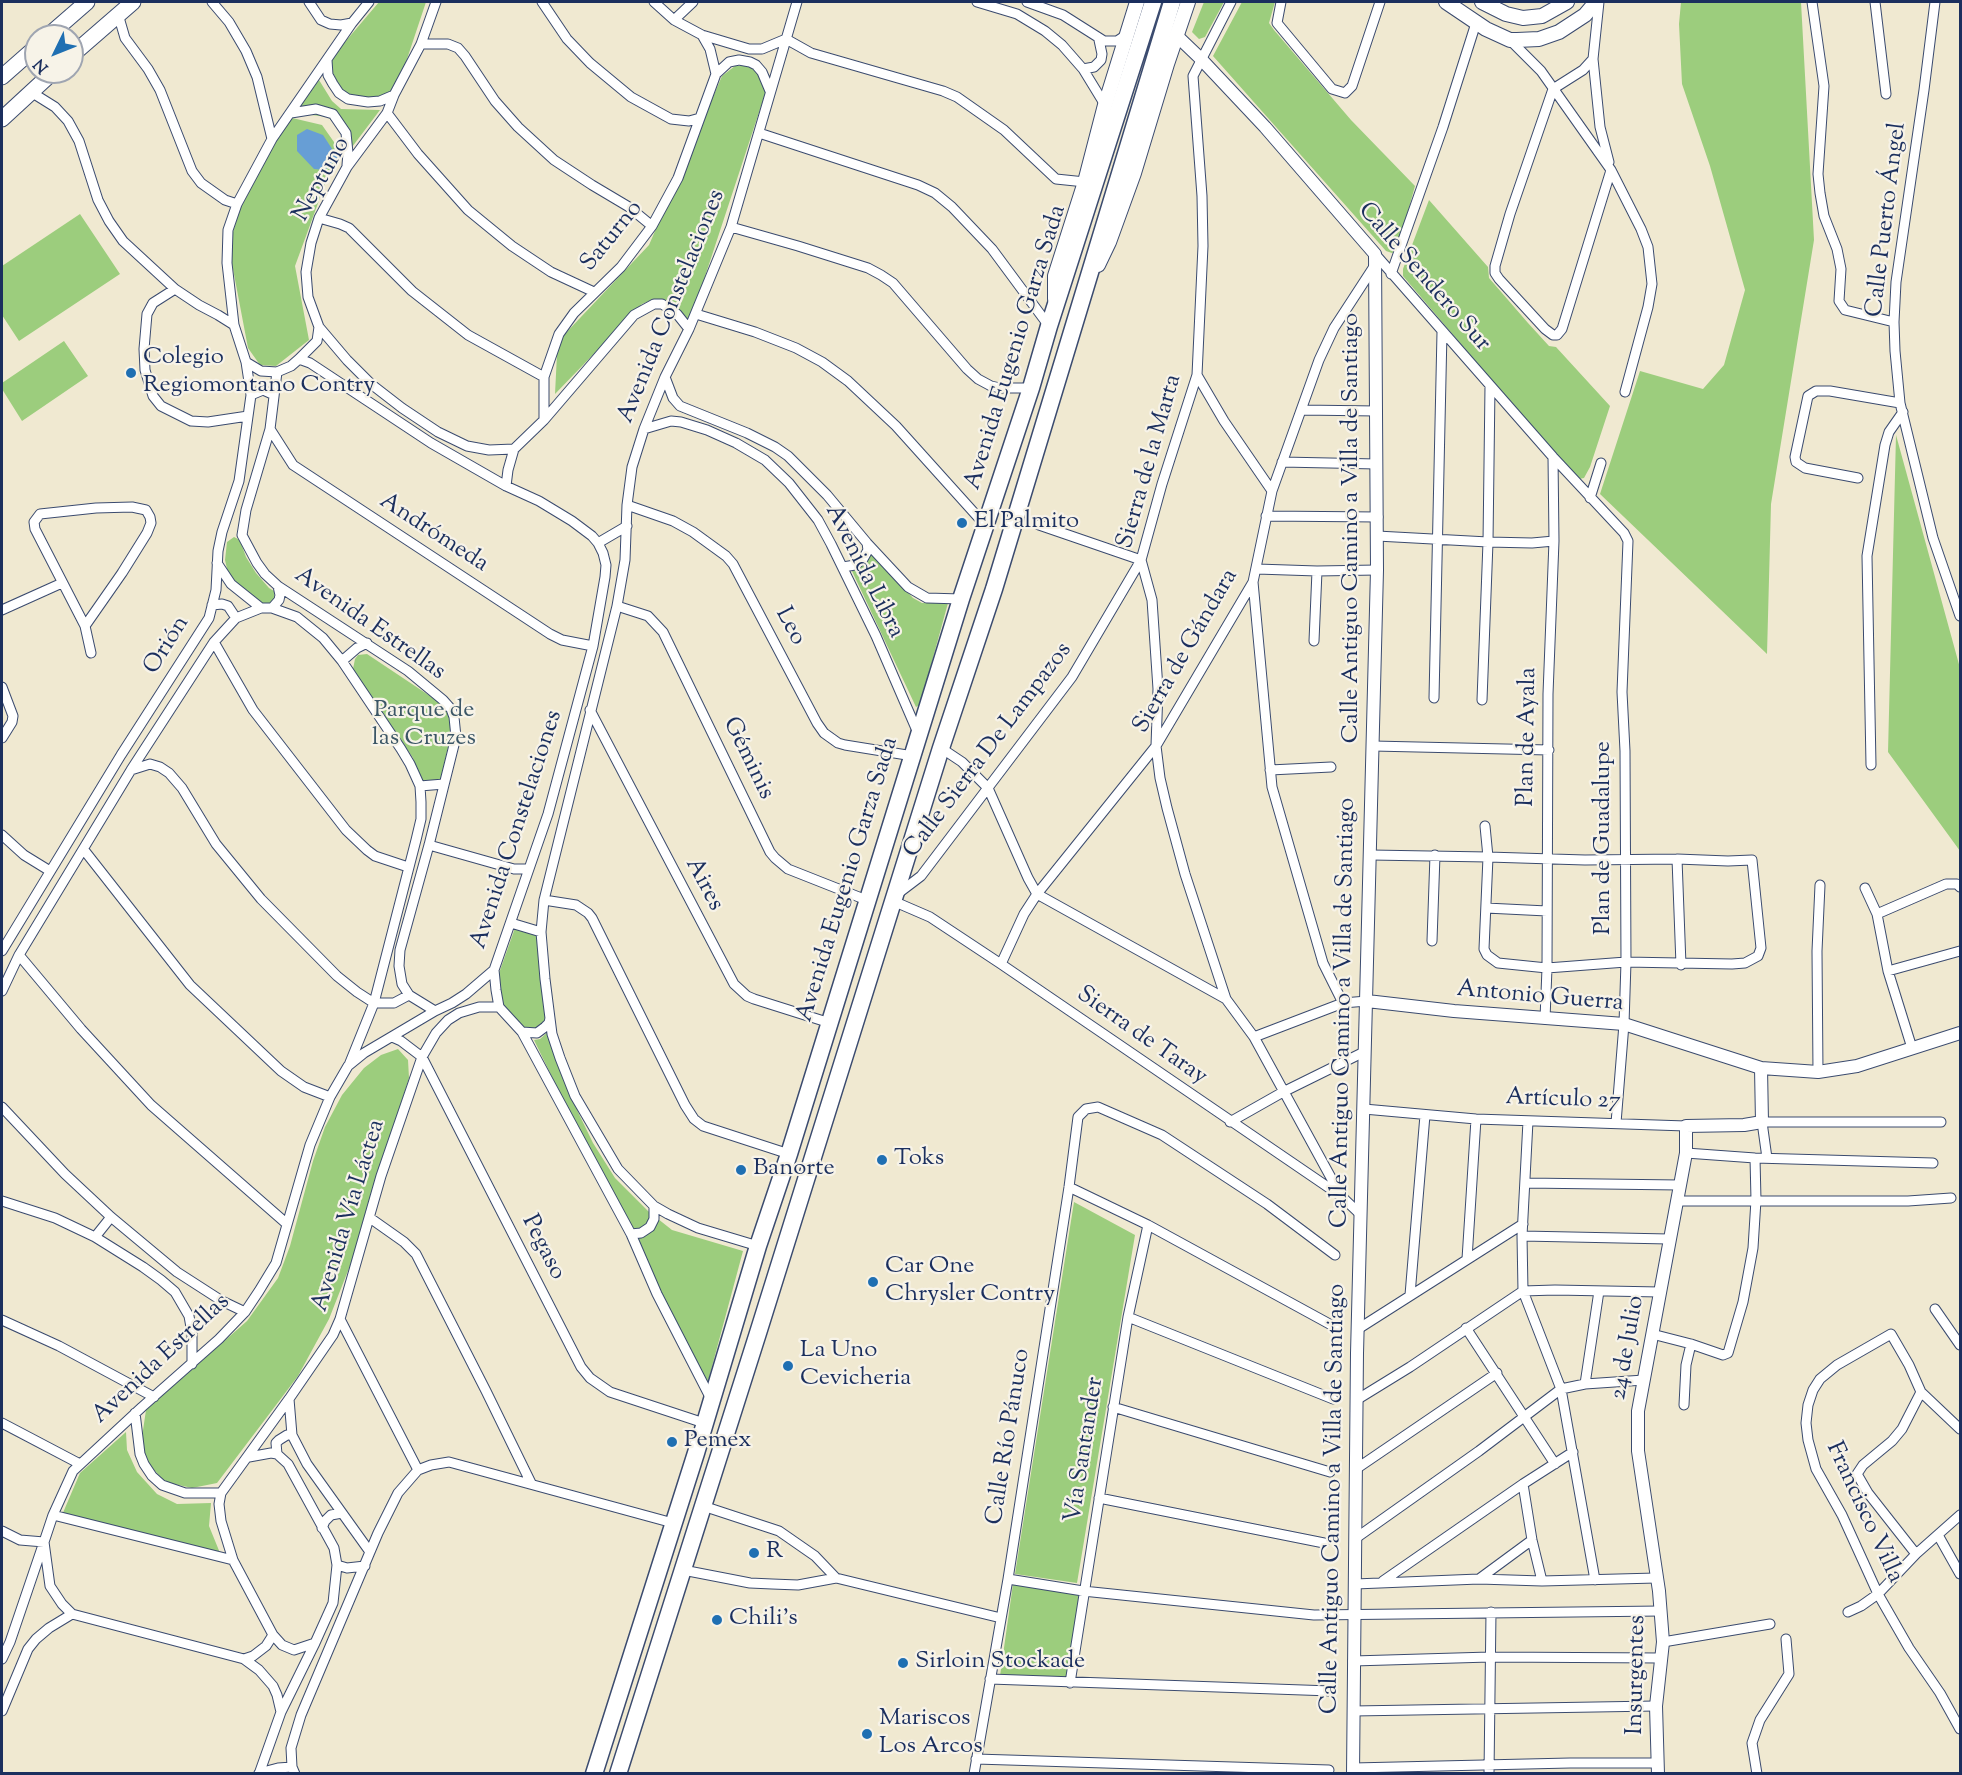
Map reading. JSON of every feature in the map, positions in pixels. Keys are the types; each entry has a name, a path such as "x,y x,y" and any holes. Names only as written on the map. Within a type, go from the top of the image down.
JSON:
{"highway":[{"name":"Avenida Eugenio Garza Sada","path":"594,1773 869,901 961,599 1031,388 1152,2"},
{"name":"Avenida Eugenio Garza Sada","path":"618,1773 941,748 994,589 1157,48 1186,2"}],"main road":[{"path":"62,24 87,2"},
{"path":"84,44 133,2"},
{"path":"1055,306 1055,276 1137,2"},
{"path":"1089,276 1103,255 1121,210 1186,2"},
{"path":"1446,2 1476,23 1510,40 1528,40 1549,36 1578,21 1598,2"},
{"path":"1482,2 1506,14 1523,18 1533,18 1551,12 1567,2"},
{"path":"1551,12 1578,21"},
{"path":"2,77 24,58"},
{"path":"2,119 40,84"}],"street":[{"path":"212,2 229,22 254,69 272,139"},
{"path":"309,2 321,20 330,24 352,23"},
{"name":"Orión","path":"2,951 209,618 216,590 216,563 222,531 239,481 251,395 246,362 234,325 227,263 228,230 237,204 272,139 369,2"},
{"name":"Neptuno","path":"319,327 308,297 306,272 311,243 319,218 347,167 387,113 421,44 436,2"},
{"path":"542,2 567,39 590,63 631,98 671,119 689,121 700,118"},
{"path":"654,2 674,20 702,35 749,49 762,49 786,39 810,53 943,91 957,97 1004,130 1056,179 1085,182"},
{"path":"674,20 693,2"},
{"name":"Avenida Constelaciones","path":"759,1246 698,1228 668,1215 654,1206 618,1169 575,1096 557,1050 550,1016 541,932 544,900 617,606 626,560 627,506 632,467 644,429 665,377 696,314 731,227 797,2"},
{"path":"977,2 1017,14 1045,31 1062,45 1083,69 1105,105"},
{"path":"1027,2 1070,18 1099,40 1117,41 1128,34"},
{"name":"Sierra de la Marta","path":"1231,2 1193,76 1203,213 1197,375 1162,484 1141,560 1152,600 1158,689 1156,746 1160,778 1185,874 1226,999 1254,1037 1341,1196"},
{"path":"1281,2 1277,23 1332,89 1345,93 1352,86 1380,2"},
{"path":"1593,59 1583,70 1553,88 1510,214 1495,266 1495,273 1545,330 1554,335 1562,329 1611,170 1600,127 1593,59 1598,2"},
{"path":"1812,2 1824,86 1818,174 1824,216 1837,249 1841,269 1839,301 1845,310 1894,321"},
{"path":"1875,2 1886,94"},
{"name":"Calle Puerto Ángel","path":"1935,2 1896,282 1895,351 1901,407 1934,538 1960,616"},
{"path":"118,14 126,38 160,90 192,171 201,183 225,200 237,204"},
{"path":"1578,21 1587,25 1595,34"},
{"path":"1391,274 1443,128 1476,23"},
{"name":"Calle Sendero Sur","path":"1179,30 1201,58 1265,127 1375,259 1624,533 1629,542 1629,552"},
{"path":"702,35 710,49 716,74 729,62 739,60 750,62 762,72 770,91"},
{"path":"1083,69 1094,67 1101,60 1099,40"},
{"path":"1510,40 1541,71 1611,170 1648,247 1652,284 1625,392"},
{"path":"421,44 448,44 458,48 495,101 518,127 554,160 629,207 652,226"},
{"path":"327,60 328,75 339,93 348,99 368,102 394,96"},
{"name":"Saturno","path":"544,420 544,377 559,334 574,313 621,267 652,226 678,178 716,74"},
{"path":"31,92 55,107 68,121 79,141 98,200 123,241 176,289 234,325"},
{"path":"291,113 316,109 333,114 346,133 347,167"},
{"path":"387,113 418,154 468,210 512,246 551,272 594,292"},
{"path":"759,133 918,185 934,193 952,207 992,249 1049,326"},
{"path":"319,218 349,228 412,291 468,335 544,377"},
{"path":"731,227 868,268 893,283 978,379 1000,388 1031,388"},
{"name":"Sierra de Gándara","path":"1001,964 1024,914 1037,894 1156,746 1253,582 1272,491 1319,360 1334,328 1375,259"},
{"name":"Calle Antiguo Camino a Villa de Santiago","path":"1353,1771 1360,1214 1377,570 1375,259"},
{"path":"176,289 153,303 147,314 145,370 153,396 161,406 190,421 208,422 248,416"},
{"path":"506,486 514,449 544,420 634,315 654,304 662,304 670,308 689,329"},
{"path":"696,314 755,332 796,348 822,362 848,381 896,426 986,526"},
{"path":"246,362 261,371 277,372 299,360 317,341 319,327"},
{"path":"319,327 371,384 438,432 467,446 489,450 514,449"},
{"path":"1434,698 1442,332"},
{"path":"299,360 310,363 431,443 572,521 598,543 627,526"},
{"path":"222,531 242,535 246,510 270,429 277,372"},
{"path":"1197,375 1224,421 1272,491"},
{"name":"Avenida Libra","path":"665,377 673,399 680,405 747,433 788,456 827,495 908,587 927,598 961,599"},
{"path":"1482,700 1488,542 1490,386"},
{"path":"251,395 262,390 274,395"},
{"path":"1858,478 1805,468 1796,462 1795,457 1808,396 1816,391 1901,407 1885,445 1867,556 1871,765"},
{"path":"1301,410 1377,411"},
{"name":"Avenida Libra","path":"644,429 671,422 693,425 729,439 765,460 805,502 821,525 843,567 919,735"},
{"name":"Andrómeda","path":"270,429 293,465 550,634 562,640 593,646"},
{"name":"Plan de Ayala","path":"1545,1018 1548,694 1554,541 1553,457"},
{"path":"1282,462 1377,464"},
{"path":"1590,498 1601,463"},
{"name":"Leo","path":"627,506 673,521 693,532 726,556 733,564 824,733 845,745 913,756"},
{"path":"85,626 147,533 151,523 146,510 111,507 40,514 34,522 35,529 85,626 91,653"},
{"path":"1266,516 1377,517"},
{"path":"1040,525 1141,560"},
{"name":"Avenida Estrellas","path":"242,535 257,563 278,586 408,671 443,700 451,709 454,717 456,737 400,950 400,975 409,995"},
{"path":"1377,536 1488,542 1554,541"},
{"name":"Avenida Constelaciones","path":"499,1007 494,970 548,814 593,646 606,565 598,543"},
{"path":"843,567 855,565 863,559 868,550 867,543"},
{"name":"Plan de Guadalupe","path":"1616,1123 1624,1024 1626,962 1625,751 1622,692 1629,552"},
{"name":"Calle Sierra De Lampazos","path":"894,898 921,876 1072,678 1141,560"},
{"name":"Avenida Estrellas","path":"216,563 231,584 261,608"},
{"path":"1257,569 1377,570"},
{"path":"1314,641 1317,571"},
{"path":"1253,582 1272,787 1323,963 1343,1003"},
{"path":"2,610 62,583"},
{"path":"272,608 279,600 278,586"},
{"path":"212,604 228,606 236,618"},
{"name":"Géminis","path":"617,606 648,616 663,632 770,852 775,858 788,869 869,901"},
{"name":"Orión","path":"2,991 19,955 131,770 214,642 236,618 261,608 272,608"},
{"name":"Avenida Estrellas","path":"2,1659 6,1640 68,1480 80,1464 192,1364 245,1312 276,1263 310,1145 330,1097 348,1066 374,1003 421,819 420,786 410,764 342,661 323,638 297,617 272,608"},
{"path":"214,642 253,710 346,830 375,856 408,867"},
{"path":"342,661 367,643"},
{"path":"2,687 13,716 2,738"},
{"name":"Aires","path":"590,710 734,984 754,999 830,1023"},
{"path":"1373,746 1549,750"},
{"path":"941,748 962,762 988,788 1037,894 1226,999"},
{"path":"131,770 150,764 169,773 182,788 216,843 261,899 337,976 367,1000 374,1003 394,1003 409,995 435,1011"},
{"path":"1270,770 1331,766"},
{"path":"420,786 444,784"},
{"path":"1371,855 1435,855 1488,857 1546,859 1625,861 1752,860 1761,948 1758,956 1745,963 1681,965 1626,962 1547,968 1498,963 1487,955 1484,949 1488,857 1485,826"},
{"path":"2,835 24,855 50,871"},
{"path":"429,845 514,869 529,869"},
{"path":"84,850 190,985 281,1071 304,1087 330,1097"},
{"path":"1432,941 1435,855"},
{"path":"1677,859 1681,965"},
{"path":"1877,914 1946,884 1959,885"},
{"path":"1818,1072 1817,951 1820,885"},
{"path":"1865,888 1877,914 1888,971 1912,1048"},
{"name":"Sierra de Taray","path":"894,898 930,917 1001,964 1341,1196 1360,1214"},
{"path":"544,900 576,905 592,918 694,1119 704,1126 789,1154"},
{"path":"1486,908 1547,911"},
{"path":"511,923 541,932"},
{"path":"1888,971 1960,951"},
{"path":"19,955 81,1029 151,1105 287,1224"},
{"path":"392,1036 435,1011 452,1004 494,970"},
{"name":"Antonio Guerra","path":"1254,1037 1343,1003 1366,1000 1454,1011 1624,1024 1761,1068 1818,1072 1857,1066 1960,1033"},
{"name":"Avenida Vía Láctea","path":"221,1493 333,1335 340,1319 381,1176 422,1057 436,1033 459,1012 479,1007 499,1007"},
{"path":"499,1007 522,1032 631,1234 657,1294 711,1400"},
{"path":"522,1032 537,1033 549,1023 550,1016"},
{"name":"Avenida Estrellas","path":"348,1066 392,1036"},
{"name":"Pegaso","path":"392,1036 422,1057 581,1367 599,1386 610,1392 704,1423"},
{"path":"1230,1122 1283,1092 1364,1052"},
{"path":"1761,1068 1762,1122 1767,1158"},
{"path":"2,1107 111,1217 177,1272 222,1301 245,1312"},
{"name":"Calle Río Pánuco","path":"974,1773 1008,1579 1078,1117 1086,1109 1098,1107 1162,1135 1267,1204 1335,1255"},
{"name":"Artículo 27","path":"1364,1108 1425,1115 1528,1121 1686,1126 1744,1125 1762,1122"},
{"path":"1410,1295 1425,1115"},
{"path":"1467,1259 1476,1119"},
{"path":"1528,1121 1522,1224 1523,1291 1561,1389 1594,1580"},
{"path":"1762,1122 1941,1122"},
{"name":"24 de Julio","path":"1656,1578 1638,1451 1638,1411 1686,1153 1686,1126"},
{"path":"1686,1153 1755,1158 1933,1164"},
{"path":"1652,1334 1726,1356 1748,1280 1753,1248 1756,1200 1755,1158"},
{"path":"1526,1183 1679,1185"},
{"path":"1069,1186 1148,1225 1335,1327"},
{"path":"1677,1200 1908,1201 1951,1198"},
{"path":"2,1201 55,1218 95,1237 143,1267 175,1292 189,1316 192,1333 192,1364"},
{"path":"631,1234 641,1233 650,1227 654,1219 654,1206"},
{"path":"95,1237 111,1217"},
{"path":"370,1218 404,1242 416,1254 531,1483"},
{"path":"1358,1329 1522,1224"},
{"name":"Vía Santander","path":"1070,1683 1128,1317 1148,1225"},
{"path":"1522,1236 1669,1239"},
{"path":"1358,1399 1523,1291 1660,1292"},
{"path":"1585,1383 1599,1291"},
{"path":"1935,1309 1960,1345"},
{"path":"1128,1317 1333,1399"},
{"path":"340,1319 418,1470"},
{"path":"2,1320 59,1346 154,1397"},
{"path":"1466,1328 1555,1464"},
{"name":"Francisco Villa","path":"1921,1392 1891,1334 1837,1365 1820,1379 1808,1405 1806,1423 1816,1469 1842,1515 1878,1594 1960,1729"},
{"path":"1684,1405 1686,1365 1691,1344"},
{"path":"1356,1469 1497,1373"},
{"path":"1356,1538 1561,1389 1585,1383 1644,1380"},
{"path":"1916,1554 1857,1478 1857,1474 1863,1465 1892,1441 1902,1429 1921,1392 1960,1429"},
{"path":"289,1399 292,1435 313,1474 370,1552"},
{"path":"1113,1407 1330,1472"},
{"path":"135,1413 136,1438 140,1454 152,1476 162,1485 185,1493 221,1493 220,1521 233,1560 273,1635 282,1645 294,1650 315,1643"},
{"path":"2,1423 80,1464"},
{"path":"259,1773 282,1712 333,1603 337,1565 334,1548 292,1471 277,1454 276,1443 283,1437 292,1435"},
{"path":"1383,1581 1573,1452"},
{"path":"249,1456 262,1453 277,1454"},
{"path":"259,1773 278,1768 293,1770 291,1748 298,1725 370,1552 398,1493 418,1470 431,1464 449,1462 673,1523"},
{"path":"1523,1484 1532,1540 1542,1581"},
{"path":"1099,1498 1324,1543"},
{"path":"703,1506 779,1531 815,1556 836,1578"},
{"path":"322,1528 324,1521 331,1515 342,1513"},
{"path":"53,1515 233,1560"},
{"path":"1848,1612 1878,1594 1916,1554 1960,1515"},
{"path":"2,1531 20,1540 44,1542"},
{"path":"1938,1535 1960,1574"},
{"path":"1479,1579 1532,1540"},
{"name":"Avenida Estrellas","path":"44,1542 50,1586 72,1614"},
{"path":"337,1565 347,1568 365,1566"},
{"path":"683,1570 772,1584 798,1585 836,1578 1001,1618"},
{"path":"1355,1584 1383,1581 1479,1579 1542,1581 1656,1578"},
{"name":"Insurgentes","path":"1656,1578 1663,1642 1656,1706 1658,1768"},
{"path":"1008,1579 1083,1591 1314,1615 1661,1611"},
{"path":"1489,1769 1491,1612"},
{"path":"2,1711 28,1649 49,1628 72,1614 244,1659 259,1670 273,1686 282,1712"},
{"path":"1663,1642 1770,1624"},
{"path":"244,1659 259,1652 273,1635"},
{"path":"1757,1773 1752,1743 1760,1720 1789,1674 1786,1639"},
{"path":"1353,1661 1490,1657 1661,1658"},
{"path":"990,1679 1331,1691"},
{"path":"1353,1711 1656,1706"},
{"path":"976,1759 1329,1770"},
{"path":"1353,1771 1658,1768"}],"green space":[{"path":"379,2 426,2 393,101 368,107 346,101 328,62"},
{"path":"1204,2 1224,2 1205,37 1199,39 1192,32"},
{"path":"1242,2 1275,2 1269,23 1274,30 1351,120 1415,186 1397,251 1392,253 1386,251 1213,56"},
{"path":"1681,2 1801,2 1814,240 1771,504 1767,654 1600,494 1640,371 1703,389 1724,365 1745,290 1710,166 1682,84 1679,24"},
{"path":"735,66 750,66 758,70 767,88 689,325 674,306 661,299 642,304 555,394 557,354 563,336 649,245 722,76"},
{"path":"319,80 332,101 341,109 380,110 349,151 345,135 328,117 295,113"},
{"path":"288,117 322,125 341,152 328,176 295,266 309,340 276,366 260,365 248,348 229,248 238,213"},
{"path":"1429,200 1488,267 1489,278 1528,323 1549,346 1556,347 1610,406 1590,467 1584,478 1579,479 1403,276 1403,269"},
{"path":"80,214 120,274 19,341 2,315 2,266"},
{"path":"64,341 88,376 22,421 2,389 2,383"},
{"path":"1896,435 1960,668 1960,851 1888,752"},
{"path":"234,537 240,540 246,557 256,573 274,591 275,599 269,606 264,606 235,585 228,573 225,560 227,542"},
{"path":"870,551 913,598 922,603 948,603 920,705 916,707 851,569"},
{"name":"Parque de las Cruzes","path":"367,654 442,704 449,712 452,729 441,779 424,784 417,774 413,758 353,669 358,655"},
{"path":"515,928 539,936 546,1019 541,1028 523,1031 501,1003 498,976"},
{"path":"550,1030 578,1112 593,1143 615,1178 648,1211 672,1230 743,1251 707,1385 658,1295 534,1040 540,1039"},
{"path":"398,1049 408,1060 409,1078 353,1258 329,1319 298,1376 217,1483 192,1488 165,1482 145,1460 142,1437 146,1410 247,1321 278,1278 290,1246 313,1161 325,1127 342,1095 364,1068 381,1055"},
{"path":"1074,1202 1135,1235 1077,1583 1015,1574"},
{"path":"126,1432 127,1450 137,1472 157,1494 177,1504 211,1503 209,1526 220,1553 62,1515 80,1473"},
{"path":"1013,1584 1079,1593 1068,1681 1000,1676"}],"water":[{"path":"307,129 323,135 338,158 325,170 314,169 297,151 297,135"}],"place":[{"name":"Colegio Regiomontano Contry","path":"131,373"},
{"name":"El Palmito","path":"962,523"},
{"name":"Toks","path":"882,1160"},
{"name":"Banorte","path":"741,1170"},
{"name":"Car One Chrysler Contry","path":"873,1282"},
{"name":"La Uno Cevicheria","path":"788,1366"},
{"name":"Pemex","path":"672,1442"},
{"name":"R","path":"754,1553"},
{"name":"Chili's","path":"717,1620"},
{"name":"Sirloin Stockade","path":"903,1663"},
{"name":"Mariscos Los Arcos","path":"867,1734"}]}
